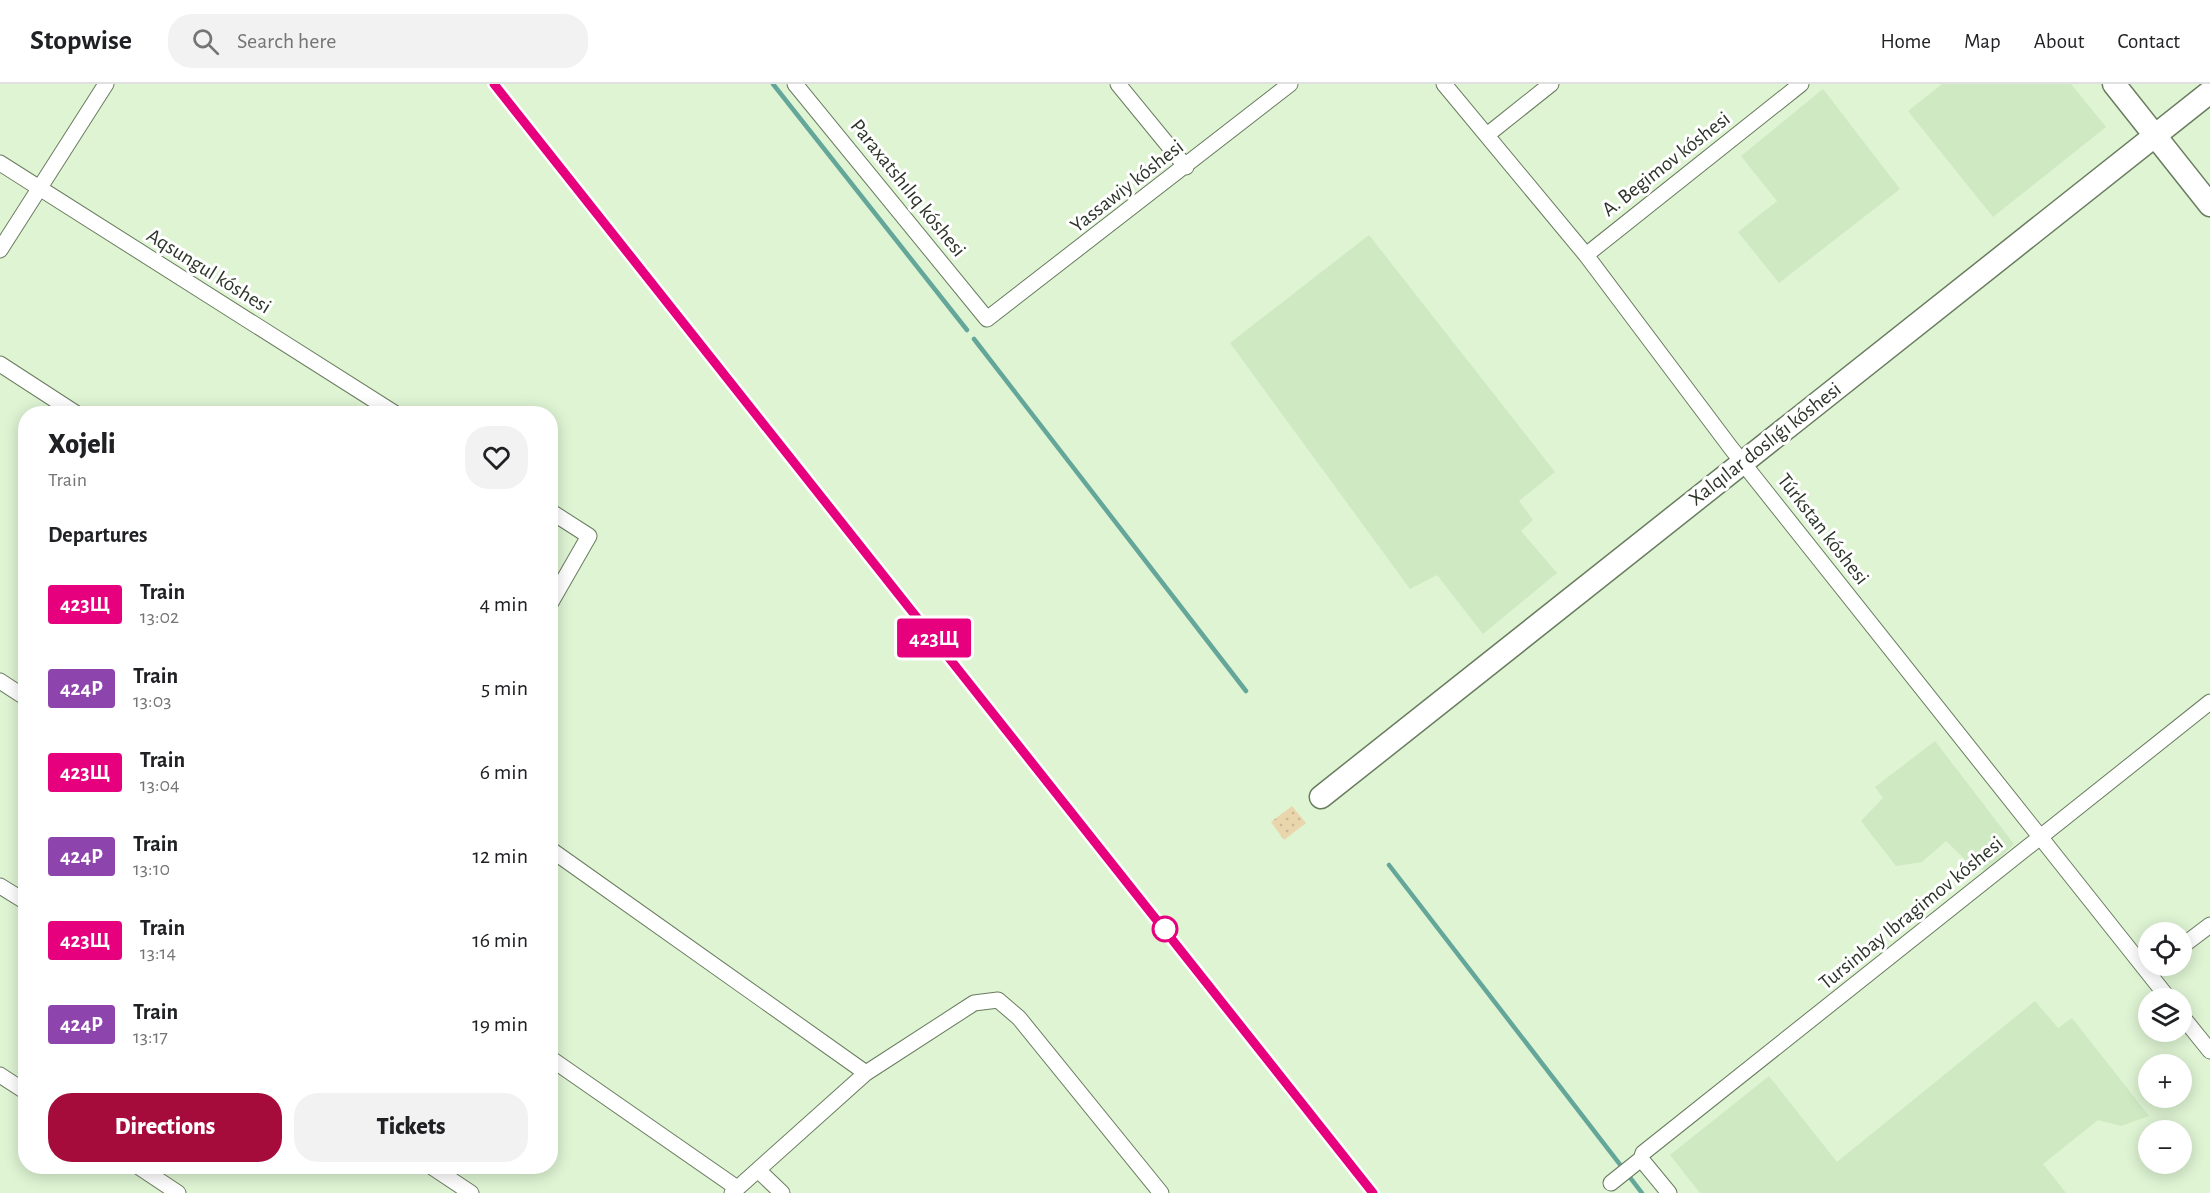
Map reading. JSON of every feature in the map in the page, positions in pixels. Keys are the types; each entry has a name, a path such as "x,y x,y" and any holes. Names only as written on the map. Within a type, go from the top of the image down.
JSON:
{"street":[{"path":"0,249 106,84"},
{"name":"Paraxatshılıq kóshesi","path":"795,84 987,319"},
{"path":"1118,84 1186,167"},
{"name":"Yassawiy kóshesi","path":"987,319 1186,167 1290,84"},
{"name":"Túrkstan kóshesi","path":"1444,84 1586,255 1743,462 2040,837 2138,952"},
{"path":"1487,135 1551,84"},
{"name":"A. Begimov kóshesi","path":"1586,255 1801,84"},
{"path":"2114,84 2210,205"},
{"name":"Xalqılar doslıǵı kóshesi","path":"1321,798 2210,92"},
{"name":"Aqsungul kóshesi","path":"0,163 39,190 383,406"},
{"path":"0,363 64,406"},
{"path":"558,516 590,536 558,590"},
{"path":"0,681 18,693"},
{"name":"Tursinbay Ibragimov kóshesi","path":"1611,1183 1641,1159 1642,1153 2210,702"},
{"path":"558,855 866,1073"},
{"path":"0,886 18,897"},
{"path":"2192,939 2210,925"},
{"path":"558,1064 734,1190 759,1171 866,1073 974,1003 998,1000 1019,1018 1161,1193"},
{"path":"2192,1029 2210,1051"},
{"path":"0,1075 18,1087"},
{"path":"1641,1159 1669,1193"},
{"path":"759,1171 782,1193"},
{"path":"150,1174 178,1193"},
{"path":"442,1174 471,1193"}],"shaded area":[{"path":"1942,84 2071,84 2106,127 1993,217 1908,111"},
{"path":"1823,89 1900,189 1779,283 1738,232 1777,201 1741,156"},
{"path":"1369,235 1555,472 1519,501 1533,520 1521,531 1557,573 1483,634 1437,575 1410,589 1230,343"},
{"path":"1935,741 2014,844 1987,871 1972,866 1946,841 1922,862 1896,866 1861,821 1883,798 1875,787"},
{"path":"1292,806 1306,823 1284,840 1271,822"},
{"path":"2035,1001 2058,1028 2072,1018 2138,1102 2138,1108 2143,1108 2149,1116 2121,1126 2098,1120 2043,1164 2066,1193 1700,1193 1670,1155 1769,1076 1837,1162"}],"waterway":[{"path":"773,84 967,330"},
{"path":"974,339 1246,691"},
{"path":"1389,865 1642,1193"}],"railway":[{"path":"494,84 1373,1193"}],"train":[{"name":"423Щ","path":"494,84 1373,1193"}]}
